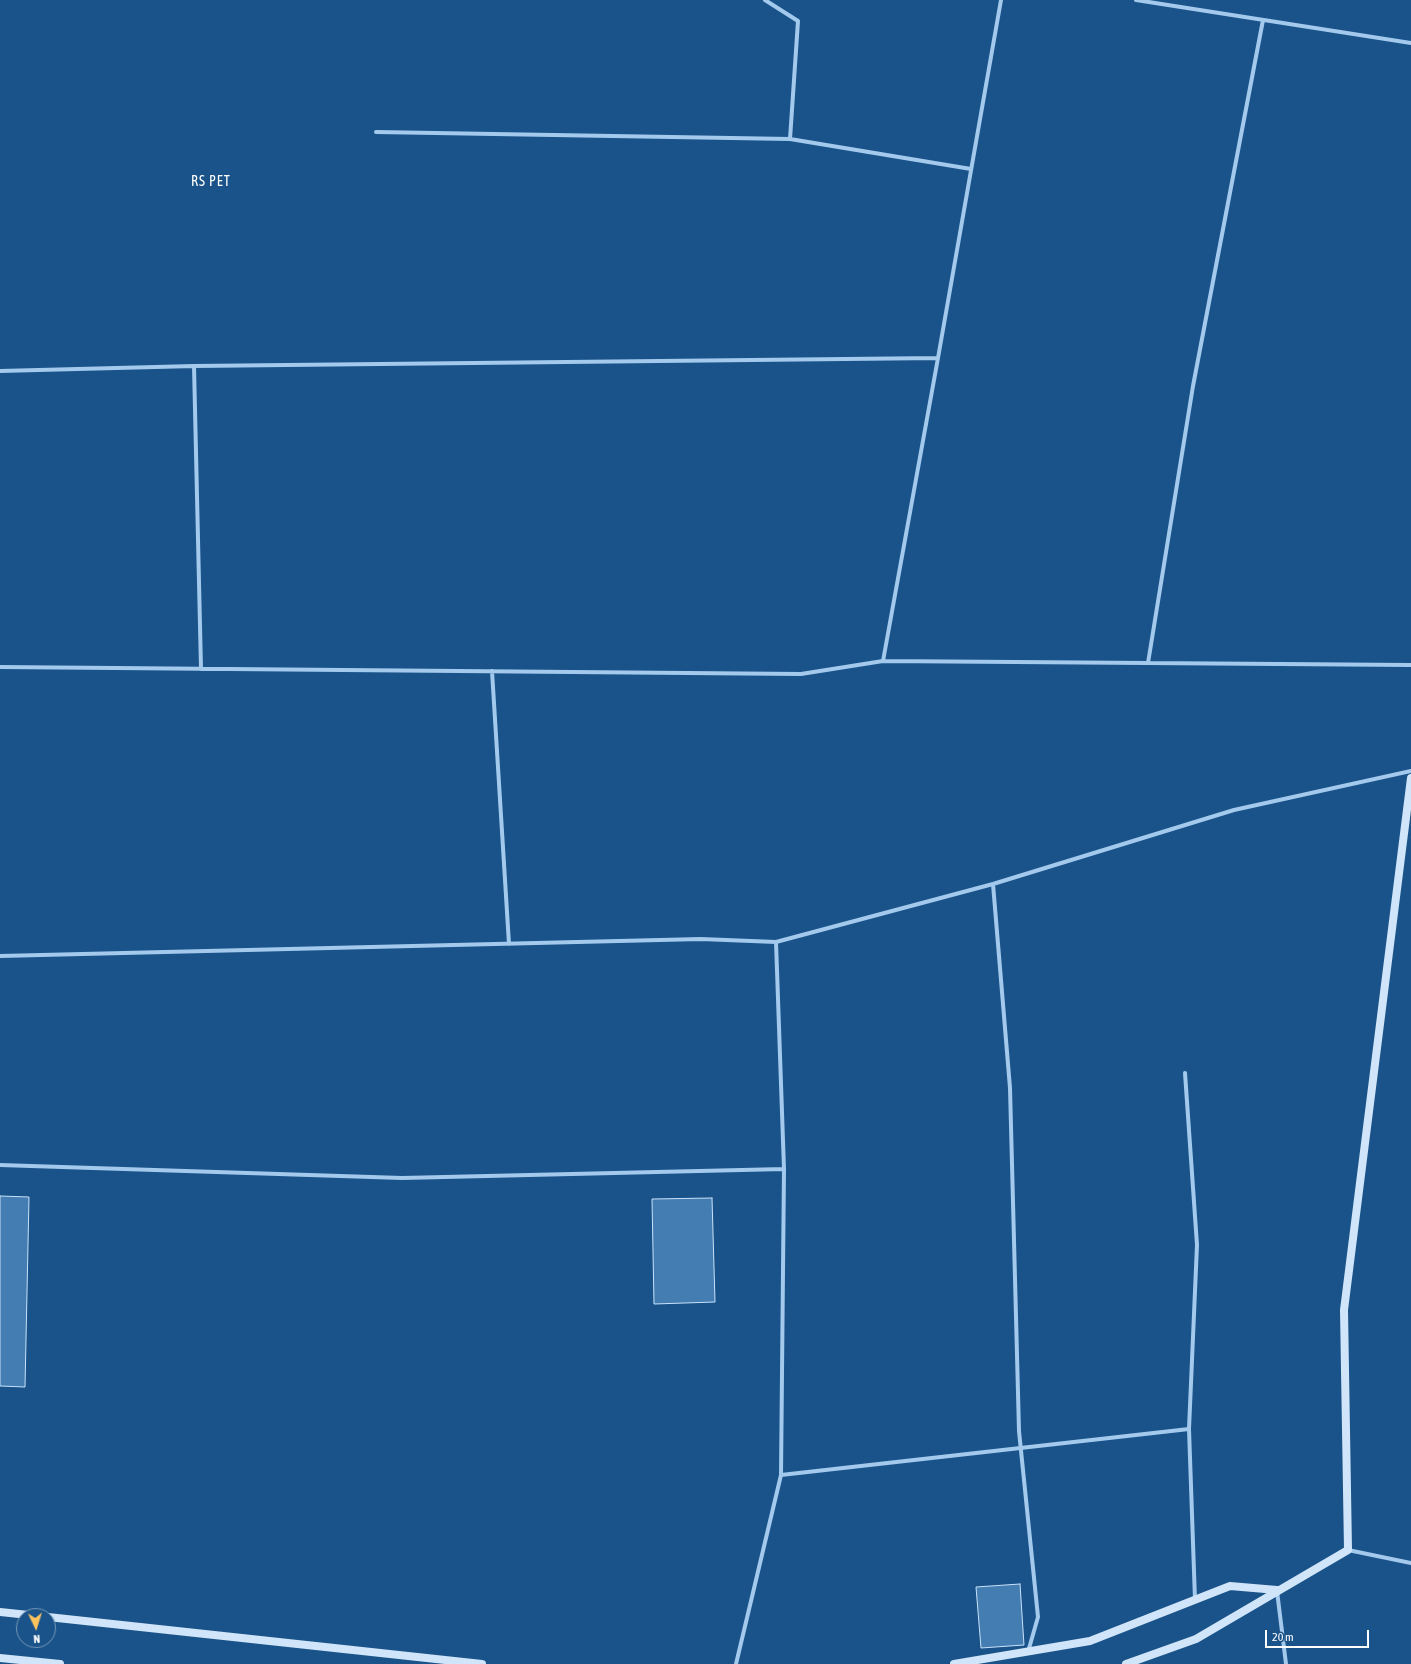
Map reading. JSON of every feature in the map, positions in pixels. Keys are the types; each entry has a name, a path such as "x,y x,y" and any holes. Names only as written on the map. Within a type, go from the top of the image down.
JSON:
{"street":[{"path":"765,0 798,21 790,139"},
{"path":"883,661 1001,0"},
{"path":"1136,0 1411,43"},
{"path":"1148,663 1193,386 1263,20"},
{"path":"376,132 790,139 971,169"},
{"path":"0,371 194,366 938,358"},
{"path":"194,366 201,668"},
{"path":"0,667 801,674 883,661 1411,665"},
{"path":"492,671 509,944"},
{"path":"0,956 701,939 776,942 993,884 1234,810 1411,771"},
{"path":"1348,1550 1344,1310 1411,778"},
{"path":"993,884 1010,1088 1020,1448 1038,1617 1028,1652"},
{"path":"736,1664 781,1474 784,1169 776,942"},
{"path":"1185,1073 1197,1245 1189,1429 1195,1600"},
{"path":"0,1165 402,1178 784,1169"},
{"path":"781,1474 1189,1429"},
{"path":"1126,1664 1196,1638 1348,1550 1411,1563"},
{"path":"954,1664 1090,1641 1230,1586 1277,1590"},
{"path":"1277,1590 1286,1664"},
{"path":"0,1612 16,1614"},
{"path":"56,1618 482,1664"},
{"path":"0,1658 60,1664"}],"building":[{"path":"0,1196 29,1197 25,1387 0,1386"},
{"path":"712,1198 715,1302 654,1304 652,1199"},
{"path":"1020,1584 1024,1645 981,1648 976,1587"}],"district":[{"name":"RS PET","path":"211,182"}]}
